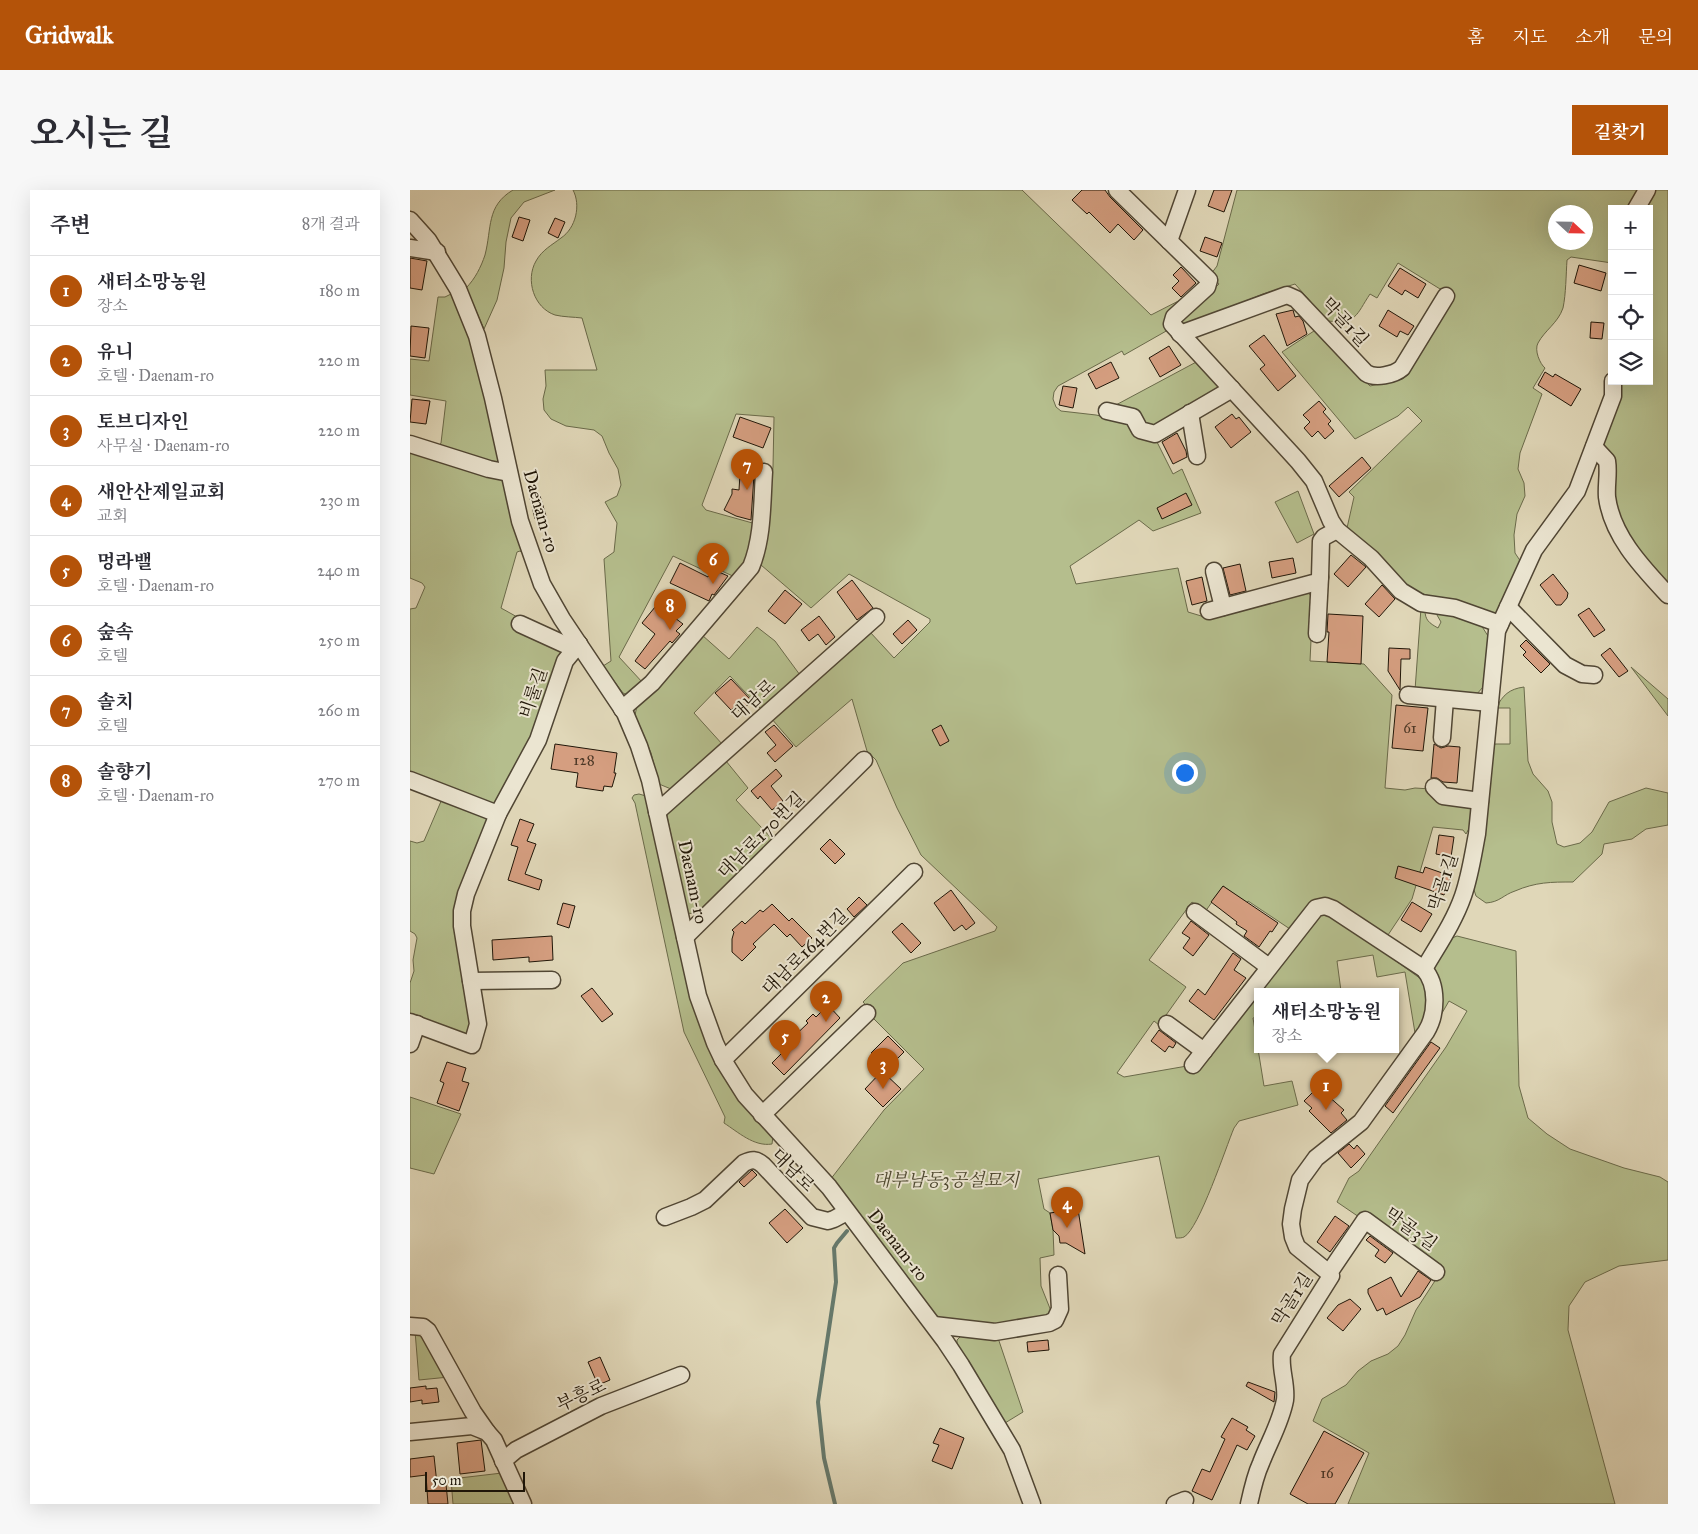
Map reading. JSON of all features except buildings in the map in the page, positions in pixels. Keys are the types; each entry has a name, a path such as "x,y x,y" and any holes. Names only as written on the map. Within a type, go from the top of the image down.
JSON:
{"street":[{"path":"1117,190 1209,280 1207,287 1172,319 1172,324 1298,461 1314,481 1331,521 1337,530 1370,558 1401,591 1412,598 1429,605 1464,610 1500,624"},
{"path":"1168,240 1187,190"},
{"path":"1638,205 1647,190"},
{"name":"Daenam-ro","path":"410,220 428,240 458,289 477,336 520,521 542,584 562,619 622,709 645,762 698,996 709,1029 723,1060 745,1095 811,1166 934,1324 1012,1450 1032,1504"},
{"path":"410,248 436,252"},
{"name":"막골1길","path":"1180,334 1287,295 1296,298 1366,373 1374,377 1396,372 1402,368 1446,296"},
{"name":"막골1길","path":"1249,1504 1255,1479 1280,1418 1284,1402 1286,1387 1281,1363 1282,1354 1331,1276 1297,1247 1293,1237 1292,1224 1300,1180 1316,1158 1361,1122 1432,1024 1434,1016 1433,988 1431,977 1424,969 1450,926 1463,896 1472,867 1497,631 1534,550 1577,490 1613,396 1613,385"},
{"path":"1107,412 1133,417 1140,430 1155,434 1232,389"},
{"path":"1190,413 1197,456"},
{"path":"410,444 489,469 509,473"},
{"path":"1594,447 1607,461 1607,496 1613,521 1620,535 1647,572 1668,595"},
{"path":"622,709 652,683 751,567 758,544 764,472"},
{"path":"1317,634 1321,541 1324,537 1337,530"},
{"path":"1214,571 1216,609 1317,582 1320,577"},
{"path":"1508,607 1565,665 1582,674 1594,675"},
{"name":"대남로","path":"657,812 876,617"},
{"path":"520,624 566,646 579,644"},
{"name":"비룰길","path":"410,1044 414,1023 472,1045 478,1024 462,926 462,911 466,894 498,814 538,740 565,661 579,644"},
{"path":"1408,696 1490,703"},
{"path":"1442,738 1445,699"},
{"name":"대남로170번길","path":"685,937 864,760"},
{"path":"410,780 498,814"},
{"path":"1434,787 1443,796 1480,801"},
{"name":"대남로164번길","path":"723,1060 914,872"},
{"path":"1193,1065 1316,908 1324,906 1333,909 1424,969"},
{"path":"1195,912 1268,967"},
{"path":"471,981 552,980"},
{"path":"762,1114 867,1013"},
{"path":"1167,1024 1204,1051"},
{"name":"대남로","path":"665,1217 698,1204 744,1162 751,1160 758,1161 812,1217 828,1221 847,1212"},
{"name":"막골3길","path":"1329,1273 1365,1220 1436,1272"},
{"path":"934,1324 995,1332 1049,1323 1058,1316 1060,1308 1058,1275"},
{"path":"410,1326 423,1327 428,1331 473,1412 494,1440 523,1504"},
{"name":"부흥로","path":"503,1461 516,1450 601,1406 681,1376"},
{"path":"410,1432 472,1426 487,1432"}],"green space":[{"path":"513,190 555,190 524,202 511,218 506,242 504,268 497,300 484,329 466,288 475,277 485,255 494,210 504,196"},
{"name":"대부남동3공설묘지","path":"573,190 1022,190 1151,315 1196,292 1168,330 1124,355 1122,351 1058,386 1054,392 1053,399 1056,407 1061,411 1096,415 1129,422 1156,440 1173,474 1182,469 1201,513 1153,531 1139,520 1070,566 1076,584 1178,568 1188,612 1208,618 1308,592 1313,599 1310,661 1364,664 1392,695 1385,788 1405,790 1415,788 1431,789 1473,803 1471,825 1466,834 1463,830 1433,827 1412,899 1386,938 1324,899 1290,929 1223,886 1205,912 1192,902 1149,960 1186,987 1159,1025 1154,1021 1117,1073 1124,1077 1187,1066 1254,988 1254,1053 1259,1053 1264,1086 1292,1081 1298,1105 1239,1121 1234,1128 1212,1187 1197,1219 1190,1231 1183,1237 1176,1238 1159,1156 1038,1179 1044,1209 1050,1213 1053,1230 1054,1255 1040,1258 1041,1286 1051,1311 1048,1316 995,1326 939,1321 830,1180 884,1110 924,1069 873,1018 875,1015 863,1002 903,963 995,931 997,927 921,855 897,808 876,760 867,751 852,699 796,747 771,718 870,632 894,658 930,622 930,619 849,574 811,608 761,565 773,467 774,417 736,414 702,505 706,510 756,524 754,544 737,578 711,566 701,569 673,556 619,657 643,683 628,695 623,693 603,666 611,661 604,559 614,552 617,523 605,502 617,496 621,485 618,469 602,436 594,430 566,426 551,419 544,410 543,399 546,386 545,370 597,370 582,318 558,316 548,311 537,300 531,276 538,257 566,234 570,228 576,216 577,202"},
{"path":"1237,190 1642,190 1633,205 1608,205 1608,262 1571,257 1567,260 1563,308 1558,318 1538,343 1538,357 1545,368 1533,388 1542,394 1520,453 1518,469 1524,483 1525,496 1517,514 1514,535 1515,553 1523,565 1496,616 1407,589 1347,528 1354,497 1349,492 1422,421 1408,407 1398,416 1355,439 1282,352 1317,329 1370,386 1402,379 1408,375 1453,297 1398,263 1377,298 1370,294 1358,313 1345,321 1328,321 1295,284 1263,294 1182,327 1181,320 1219,284 1211,274 1217,266"},
{"path":"1651,190 1668,190 1668,589 1625,538 1597,446 1614,385 1653,385 1653,205 1642,205"},
{"path":"453,293 470,336 500,459 494,465 439,446 441,443 446,401 410,395 410,359 429,361 438,297 445,297"},
{"path":"1200,360 1218,385 1218,389 1153,428 1114,406"},
{"path":"410,449 502,478 523,553 517,552 501,608 519,618 564,652 543,716 494,804 410,775 410,609 416,608 425,587 422,583 410,578"},
{"path":"1298,491 1314,534 1297,543 1275,502"},
{"path":"1421,608 1425,610 1428,621 1438,628 1441,622 1437,615 1441,611 1481,625 1488,636 1483,687 1476,695 1415,690"},
{"path":"757,627 775,641 800,675 761,709 730,676 694,713 723,745 671,789 659,784 651,753 635,715 637,706 702,635 729,659"},
{"path":"1631,667 1668,699 1668,716"},
{"path":"1524,687 1528,761 1533,774 1548,791 1552,802 1552,822 1557,844 1564,847 1580,843 1592,832 1609,802 1646,788 1668,793 1668,825 1646,829 1632,839 1604,844 1602,854 1573,882 1537,884 1486,903 1476,896 1473,887 1492,750 1495,744 1510,744 1510,708 1496,708 1507,693"},
{"path":"726,761 748,788 736,800 773,840 697,914 687,913 666,811"},
{"path":"634,795 646,796 692,998 773,1136 772,1144 753,1141 724,1123 725,1117 684,1032 635,803 632,798"},
{"path":"442,799 490,818 463,892 474,1022 466,1035 410,1016 410,983 414,971 413,960 417,938 410,931 410,841 417,843 424,841"},
{"path":"1319,913 1332,915 1421,979 1425,985 1429,1017 1416,1039 1405,972 1377,977 1373,955 1337,961 1341,988 1254,988"},
{"path":"1457,936 1516,951 1519,1086 1528,1118 1547,1134 1570,1149 1624,1168 1660,1177 1668,1182 1668,1260 1619,1266 1585,1282 1569,1306 1568,1330 1615,1504 1348,1504 1369,1453 1313,1421 1322,1399 1346,1385 1358,1371 1371,1361 1388,1354 1398,1346 1416,1310 1442,1270 1363,1212 1359,1217 1337,1202 1349,1178 1359,1171 1446,1047 1467,1011 1449,1001 1434,1027 1431,969 1452,938"},
{"path":"410,1097 461,1114 434,1174 410,1168"},
{"path":"415,1331 420,1332 449,1377 419,1380"},
{"path":"962,1335 997,1335 1023,1412 1005,1423 957,1346 957,1340"},
{"path":"502,1473 517,1504 453,1504 451,1479"}],"waterway":[{"path":"835,1504 824,1458 818,1402 836,1282 834,1248 847,1231"}],"place":[{"name":"솔치","path":"747,490"},
{"name":"숲속","path":"713,584"},
{"name":"솔향기","path":"670,630"},
{"name":"유니","path":"826,1022"},
{"name":"멍라밸","path":"785,1061"},
{"name":"토브디자인","path":"883,1089"},
{"name":"새터소망농원","path":"1326,1110"},
{"name":"새안산제일교회","path":"1067,1228"}]}
